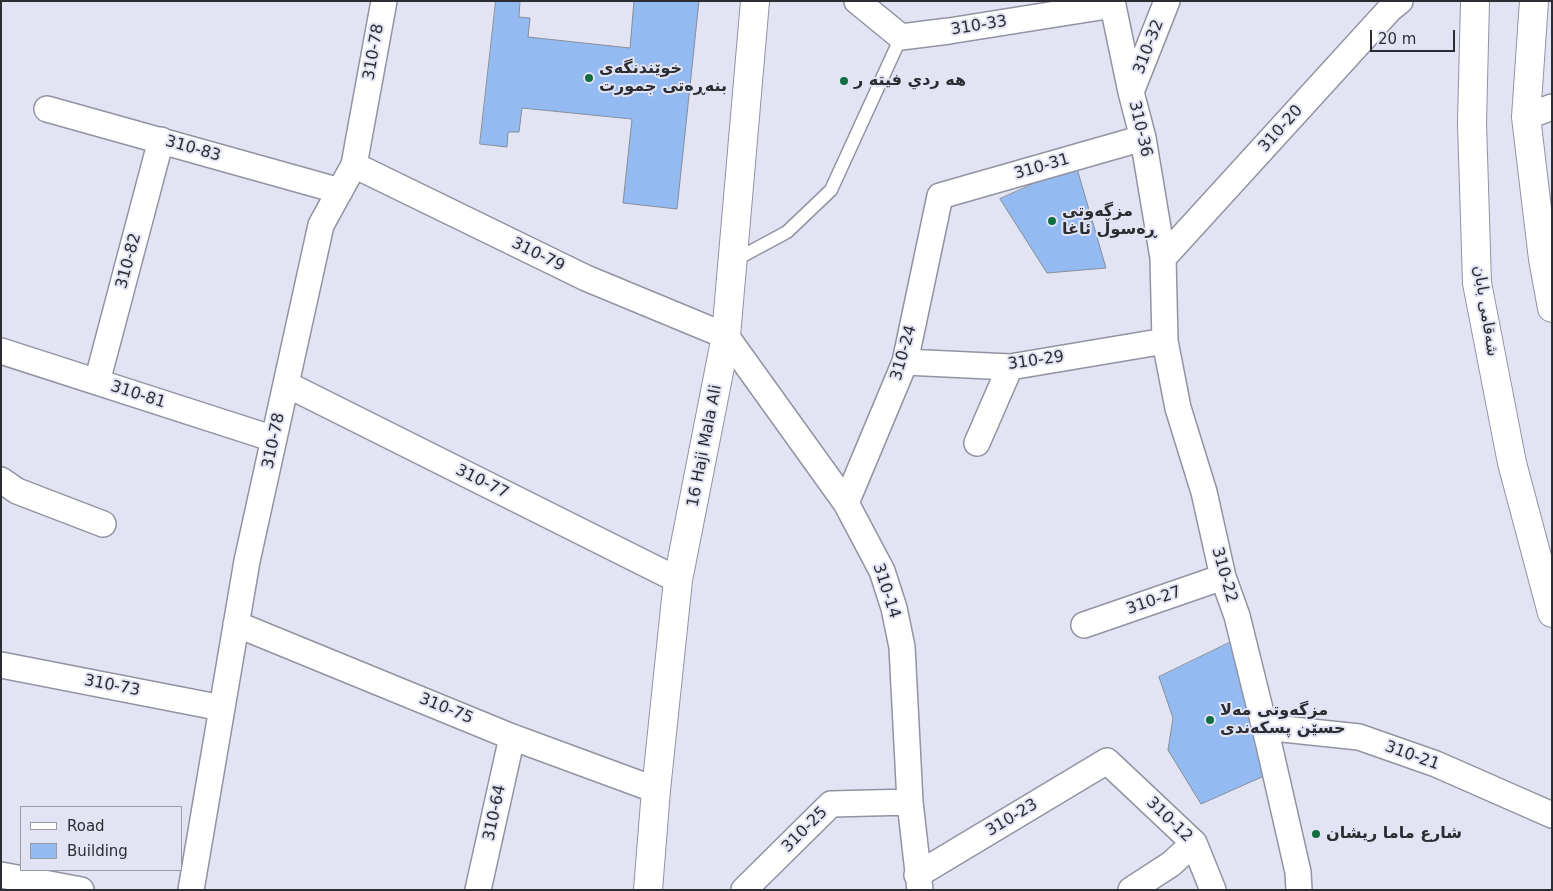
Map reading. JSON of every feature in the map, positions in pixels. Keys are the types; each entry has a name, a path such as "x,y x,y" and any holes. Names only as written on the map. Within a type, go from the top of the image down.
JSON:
{"main road":[{"name":"16 Haji Mala Ali","path":"648,890 656,790 678,580 726,336 756,1"},
{"name":"شەقامی بابان","path":"1475,1 1472,123 1477,283 1512,463 1552,614"},
{"path":"1534,1 1526,117 1543,259 1552,308"}],"street":[{"name":"310-78","path":"191,890 247,561 321,225 354,165 384,1"},
{"path":"857,1 901,36"},
{"name":"310-32","path":"1131,92 1167,1"},
{"name":"310-20","path":"1163,258 1390,9 1400,1"},
{"name":"310-33","path":"901,36 949,31 1059,7 1112,3"},
{"name":"310-36","path":"1112,3 1143,138 1163,258"},
{"path":"1526,117 1552,107"},
{"name":"310-83","path":"47,109 340,191"},
{"name":"310-31","path":"940,196 1143,138"},
{"name":"310-82","path":"97,382 160,140"},
{"name":"310-79","path":"354,165 586,278 726,336"},
{"name":"310-24","path":"846,502 905,362 940,196"},
{"name":"310-22","path":"1163,258 1165,341 1178,408 1204,492 1223,577 1237,616 1299,884"},
{"name":"310-14","path":"726,336 846,502 882,571 894,608 902,647 910,802 918,882"},
{"name":"310-29","path":"905,362 1010,367 1165,341"},
{"name":"310-81","path":"1,351 274,439"},
{"path":"977,443 1010,367"},
{"name":"310-77","path":"286,384 678,580"},
{"path":"1,480 17,491 103,524"},
{"name":"310-27","path":"1084,625 1223,577"},
{"name":"310-75","path":"236,624 512,737 656,790"},
{"name":"310-73","path":"1,665 222,708"},
{"name":"310-21","path":"1264,727 1359,737 1436,764 1552,815"},
{"name":"310-64","path":"478,890 512,737"},
{"name":"310-12","path":"1107,761 1194,843 1213,890"},
{"name":"310-23","path":"918,882 1107,761"},
{"name":"310-25","path":"744,890 831,804 910,802"},
{"path":"1131,890 1171,864 1194,843"},
{"path":"1,876 81,890"}],"lane":[{"path":"733,261 787,232 832,190 901,36"}],"building":[{"name":"خوێندنگەی بنەڕەتی جمورت","path":"496,1 520,1 519,17 530,18 528,37 630,48 634,1 699,1 677,209 623,203 632,119 522,108 519,132 508,132 507,147 480,144"},
{"path":"1076,165 1106,268 1047,273 1000,199"},
{"path":"1231,642 1264,776 1201,804 1168,750 1173,718 1159,677"}],"place":[{"name":"خوێندنگەی بنەڕەتی جمورت","path":"589,78"},
{"name":"هه ردي فيته ر","path":"844,81"},
{"name":"مزگەوتی ڕەسوڵ ئاغا","path":"1052,221"},
{"name":"مزگەوتی مەلا حسێن پسکەندی","path":"1210,720"},
{"name":"شارع ماما ريشان","path":"1316,834"}]}
